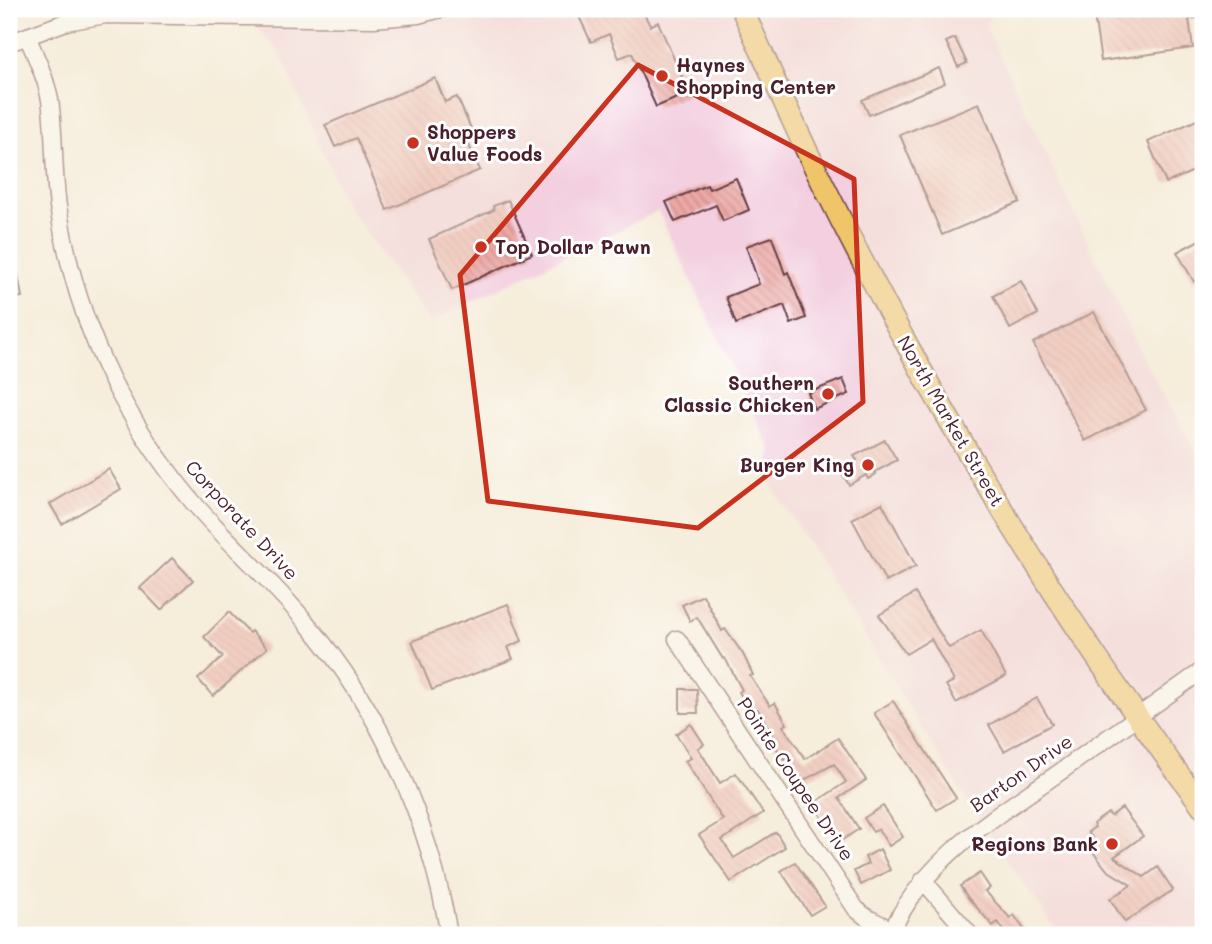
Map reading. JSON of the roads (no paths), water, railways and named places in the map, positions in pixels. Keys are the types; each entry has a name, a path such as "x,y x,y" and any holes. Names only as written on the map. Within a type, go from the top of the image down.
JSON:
{"main road":[{"name":"North Market Street","path":"742,9 819,177 916,362 1021,542 1138,717 1203,807"}],"street":[{"path":"9,43 66,22 106,15 374,19 418,15 441,9"},
{"name":"Corporate Drive","path":"27,36 45,80 50,102 58,205 73,275 97,347 110,375 124,403 165,467 211,523 265,576 308,624 354,687 383,737 414,808 441,892 449,935"},
{"name":"Pointe Coupee Drive","path":"677,639 856,909 891,932"},
{"name":"Barton Drive","path":"891,932 923,880 964,839 1203,670"},
{"path":"923,880 970,935"}],"place":[{"name":"Haynes Shopping Center","path":"662,76"},
{"name":"Shoppers Value Foods","path":"413,143"},
{"name":"Top Dollar Pawn","path":"481,247"},
{"name":"Southern Classic Chicken","path":"828,394"},
{"name":"Burger King","path":"868,465"},
{"name":"Regions Bank","path":"1112,844"}]}
